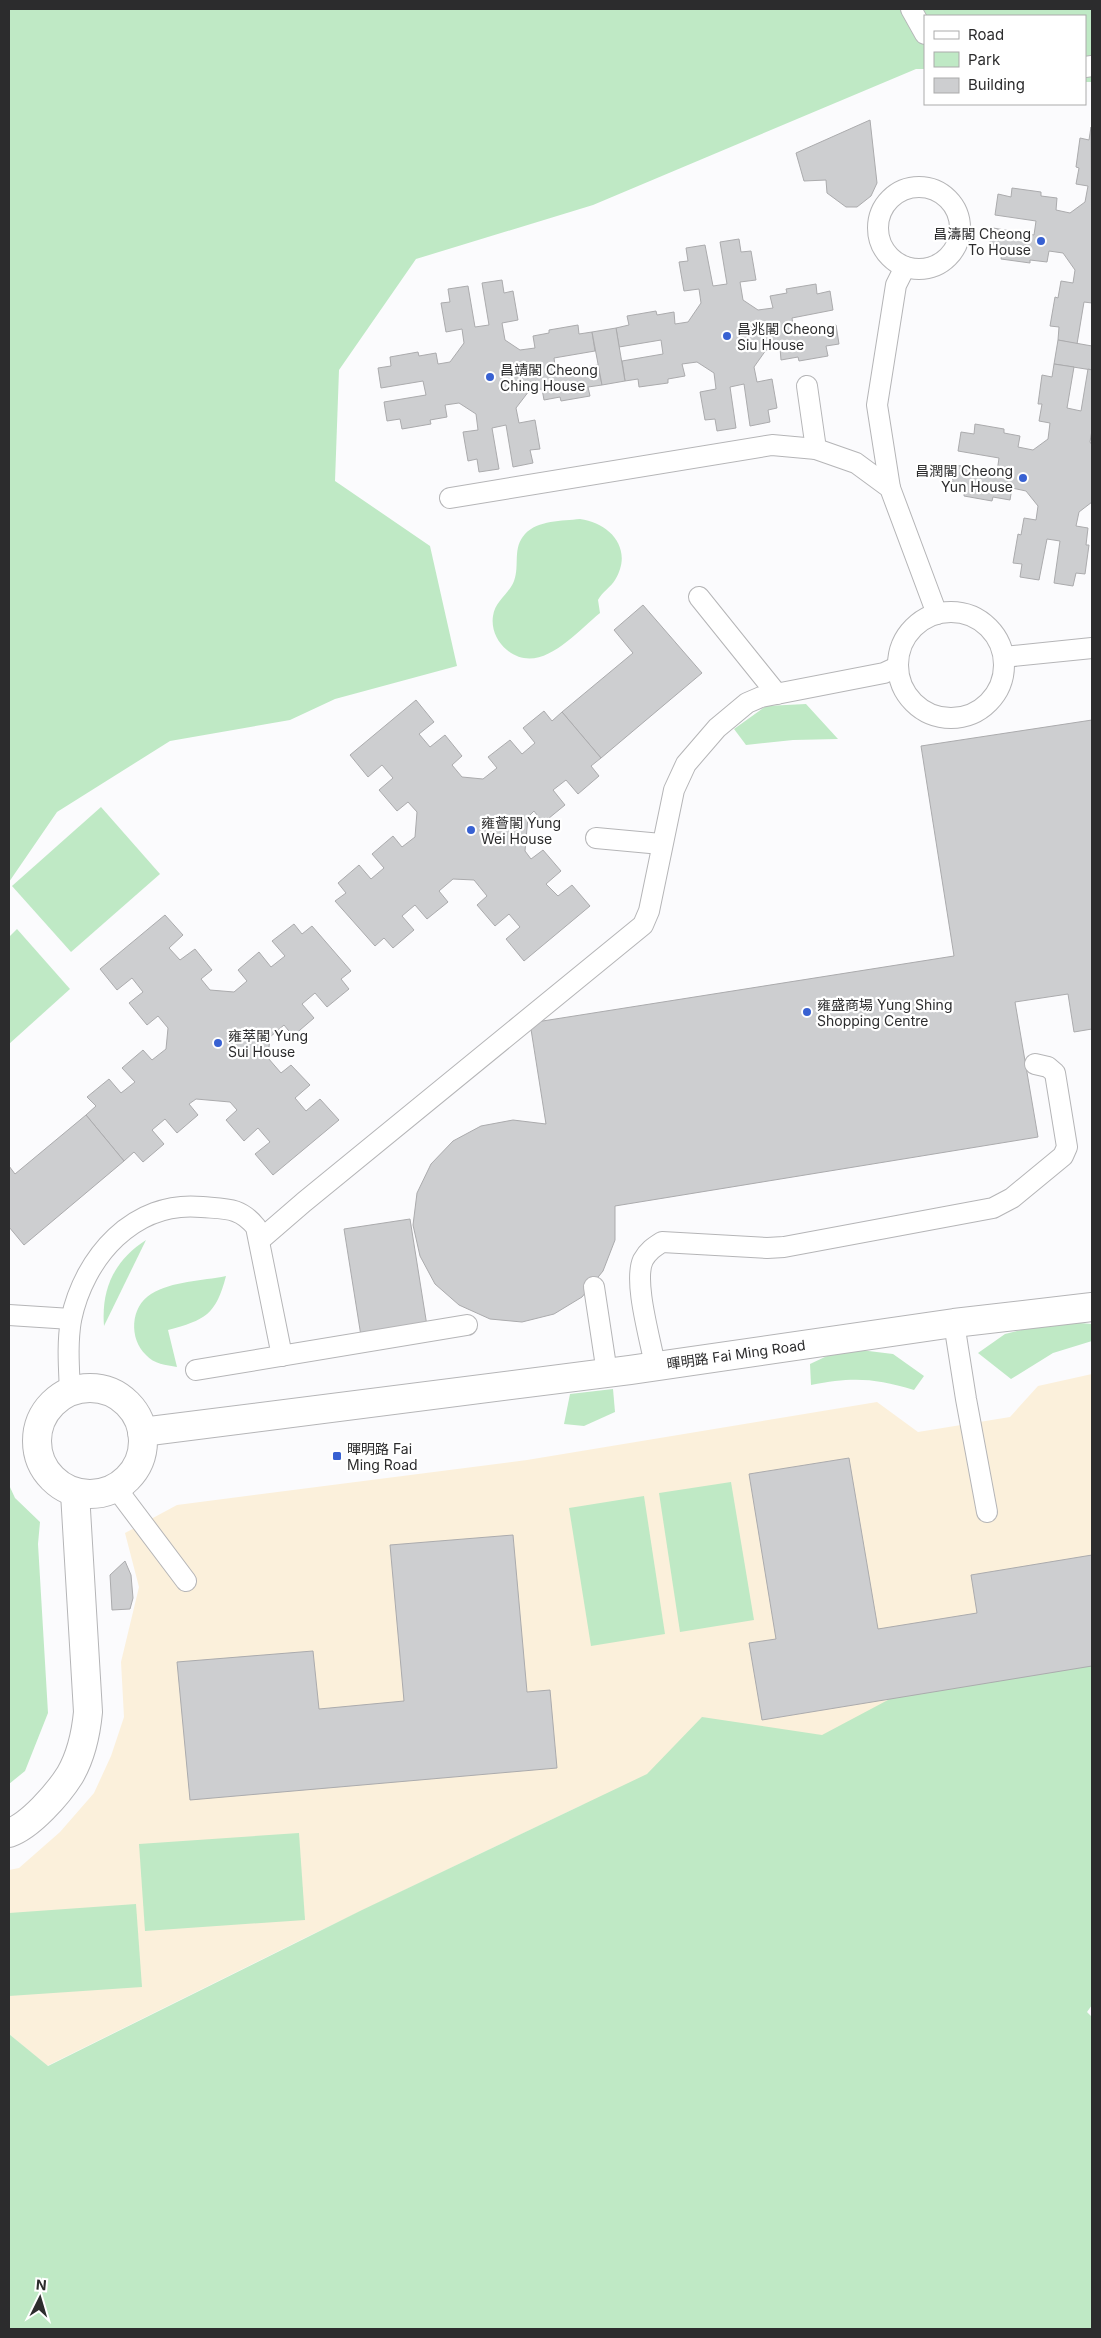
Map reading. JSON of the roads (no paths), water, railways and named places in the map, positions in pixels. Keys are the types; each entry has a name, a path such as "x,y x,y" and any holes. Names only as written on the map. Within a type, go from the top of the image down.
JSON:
{"street":[{"name":"暉明路 Fai Ming Road","path":"142,1432 607,1373 954,1324 1092,1307"},
{"path":"85,1388 101,1389 116,1395 128,1404 137,1418 142,1432 143,1448 138,1464 129,1478 116,1488 89,1494 75,1492 60,1485 48,1474 40,1460 36,1444 38,1428 45,1413 55,1401 70,1392 85,1388"},
{"path":"9,1833 34,1816 70,1774 87,1727 88,1712 75,1492"}],"lane":[{"path":"910,9 924,32"},
{"path":"921,186 935,190 947,197 956,208 961,220 961,234 957,247 948,258 936,266 924,270 905,267 897,264 887,255 881,243 878,230 879,217 890,200 907,188 921,186"},
{"path":"905,267 896,285 877,405 890,488 937,614"},
{"path":"807,386 816,449"},
{"path":"450,498 772,445 816,449 856,463 890,488"},
{"path":"699,597 777,694"},
{"path":"955,612 972,616 987,626 998,640 1004,657 1004,674 993,697 987,704 973,713 956,718 939,717 923,711 910,699 901,685 898,667 900,649 907,633 920,621 937,614 955,612"},
{"path":"1004,657 1092,648"},
{"path":"260,1240 312,1195 644,925 649,910 661,844 674,790 686,764 717,728 747,703 777,694 884,673 898,667"},
{"path":"596,838 661,844"},
{"path":"655,1366 640,1277 643,1261 651,1248 662,1242 767,1248 784,1247 993,1208 1012,1198 1063,1156 1067,1147 1056,1073 1048,1067 1035,1064"},
{"path":"70,1392 68,1348 71,1319 80,1290 95,1263 113,1239 134,1221 160,1210 188,1205 235,1210 248,1216 256,1227 282,1356"},
{"path":"594,1287 607,1373"},
{"path":"9,1315 71,1319"},
{"path":"954,1324 987,1512"},
{"path":"196,1370 467,1325"},
{"path":"116,1488 186,1581"}],"place":[{"name":"昌濤閣 Cheong To House","path":"1041,241"},
{"name":"昌兆閣 Cheong Siu House","path":"727,336"},
{"name":"昌靖閣 Cheong Ching House","path":"490,377"},
{"name":"昌潤閣 Cheong Yun House","path":"1023,478"},
{"name":"雍薈閣 Yung Wei House","path":"471,830"},
{"name":"雍盛商場 Yung Shing Shopping Centre","path":"807,1012"},
{"name":"雍萃閣 Yung Sui House","path":"218,1043"},
{"name":"暉明路 Fai Ming Road","path":"337,1456"}]}
